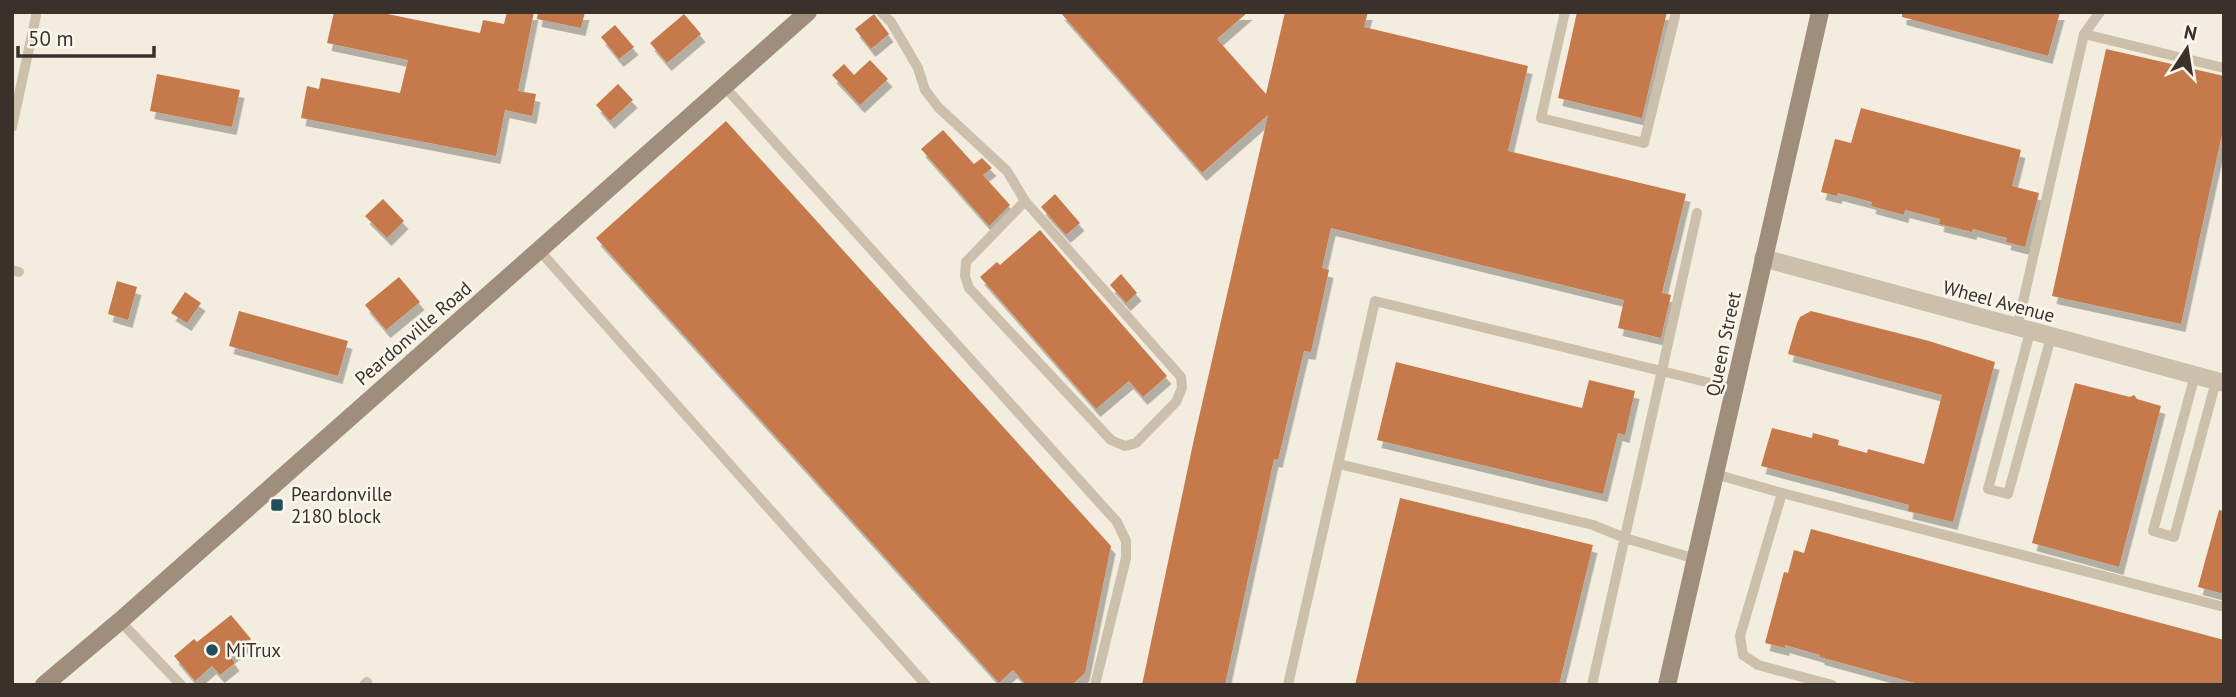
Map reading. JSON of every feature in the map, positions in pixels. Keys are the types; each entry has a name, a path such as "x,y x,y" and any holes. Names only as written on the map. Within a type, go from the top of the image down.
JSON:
{"street":[{"name":"Peardonville Road","path":"44,685 120,621 808,12"},
{"name":"Queen Street","path":"1667,685 1820,12"},
{"name":"Wheel Avenue","path":"1763,258 2220,382"}],"lane":[{"path":"881,12 891,22 918,68 925,90 938,107 1007,171 1025,201 1181,377 1182,388 1176,402 1136,443 1125,446 1111,440 969,288 965,276 966,262 1025,201"},
{"path":"1565,12 1541,118 1644,142 1675,16"},
{"path":"2051,337 2008,494 1988,489 2018,375 2024,330 2084,34 2100,12"},
{"path":"12,127 36,16"},
{"path":"2084,34 2224,68"},
{"path":"724,86 1117,522 1126,541 1126,558 1096,685"},
{"path":"1592,685 1698,213"},
{"path":"539,250 926,685"},
{"path":"1288,685 1375,301 1735,389"},
{"path":"2018,375 2039,381"},
{"path":"2195,375 2153,531 2174,537 2204,424 2220,382"},
{"path":"2183,419 2204,424"},
{"path":"1339,464 1592,525 1625,538 1696,559"},
{"path":"1715,474 2224,607"},
{"path":"1782,493 1740,636 1743,655 1758,665 1832,685"},
{"path":"120,621 181,685"}],"building":[{"path":"334,12 378,12 480,33 483,20 504,24 507,12 534,12 518,91 536,94 532,116 505,110 496,156 301,118 307,86 319,89 321,78 400,93 408,60 327,43"},
{"path":"538,12 585,12 581,28 537,19"},
{"path":"1060,12 1248,12 1217,39 1266,94 1285,12 1368,12 1364,27 1528,66 1508,151 1686,194 1662,293 1671,295 1661,338 1618,328 1624,300 1331,228 1322,268 1329,270 1311,352 1304,351 1278,460 1274,459 1225,685 1142,685 1194,439 1268,115 1202,173"},
{"path":"1577,12 1667,12 1642,118 1558,98"},
{"path":"1902,12 2060,12 2048,56 1902,17"},
{"path":"684,14 701,34 667,63 650,43"},
{"path":"874,14 889,34 871,49 855,29"},
{"path":"615,25 634,47 619,59 601,37"},
{"path":"2106,49 2224,76 2224,125 2181,324 2052,296"},
{"path":"870,60 888,79 860,105 832,75 844,64 854,75"},
{"path":"157,74 240,90 232,127 150,111"},
{"path":"618,84 633,100 610,121 596,105"},
{"path":"1861,108 2021,150 2012,186 2039,193 2025,247 2006,242 2007,238 1939,224 1940,219 1905,210 1904,215 1871,206 1872,202 1838,193 1837,196 1821,192 1835,139 1851,143"},
{"path":"726,121 1111,546 1085,673 1072,685 1026,685 1013,670 999,683 596,238"},
{"path":"943,130 974,164 982,158 992,168 983,175 1010,205 989,226 921,149"},
{"path":"1055,194 1080,223 1066,235 1041,207"},
{"path":"383,199 404,221 387,238 365,216"},
{"path":"1040,230 1167,376 1143,397 1129,381 1096,409 980,277 997,262 1000,265"},
{"path":"1121,274 1137,293 1126,303 1110,285"},
{"path":"399,277 420,302 386,330 365,305"},
{"path":"117,281 137,287 128,320 108,314"},
{"path":"185,292 201,303 187,323 171,313"},
{"path":"239,311 348,341 338,376 229,346"},
{"path":"1811,311 1929,341 1995,362 1953,522 1908,511 1909,505 1761,466 1772,428 1812,438 1813,433 1839,440 1838,445 1867,453 1868,449 1924,464 1942,395 1788,354 1800,317"},
{"path":"1396,362 1582,408 1589,380 1635,391 1625,435 1618,433 1603,494 1377,440"},
{"path":"2075,383 2130,397 2134,395 2137,399 2161,406 2119,567 2032,543"},
{"path":"1400,498 1593,545 1559,685 1355,685"},
{"path":"2219,510 2224,511 2224,594 2198,587"},
{"path":"1811,529 2224,640 2224,685 1922,685 1785,645 1785,648 1765,643 1784,572 1788,573 1794,550 1804,553"},
{"path":"231,615 251,639 230,656 235,663 220,675 212,666 195,681 174,656 194,639 197,642"}],"place":[{"name":"Peardonville 2180 block","path":"277,505"},
{"name":"MiTrux","path":"212,650"}]}
